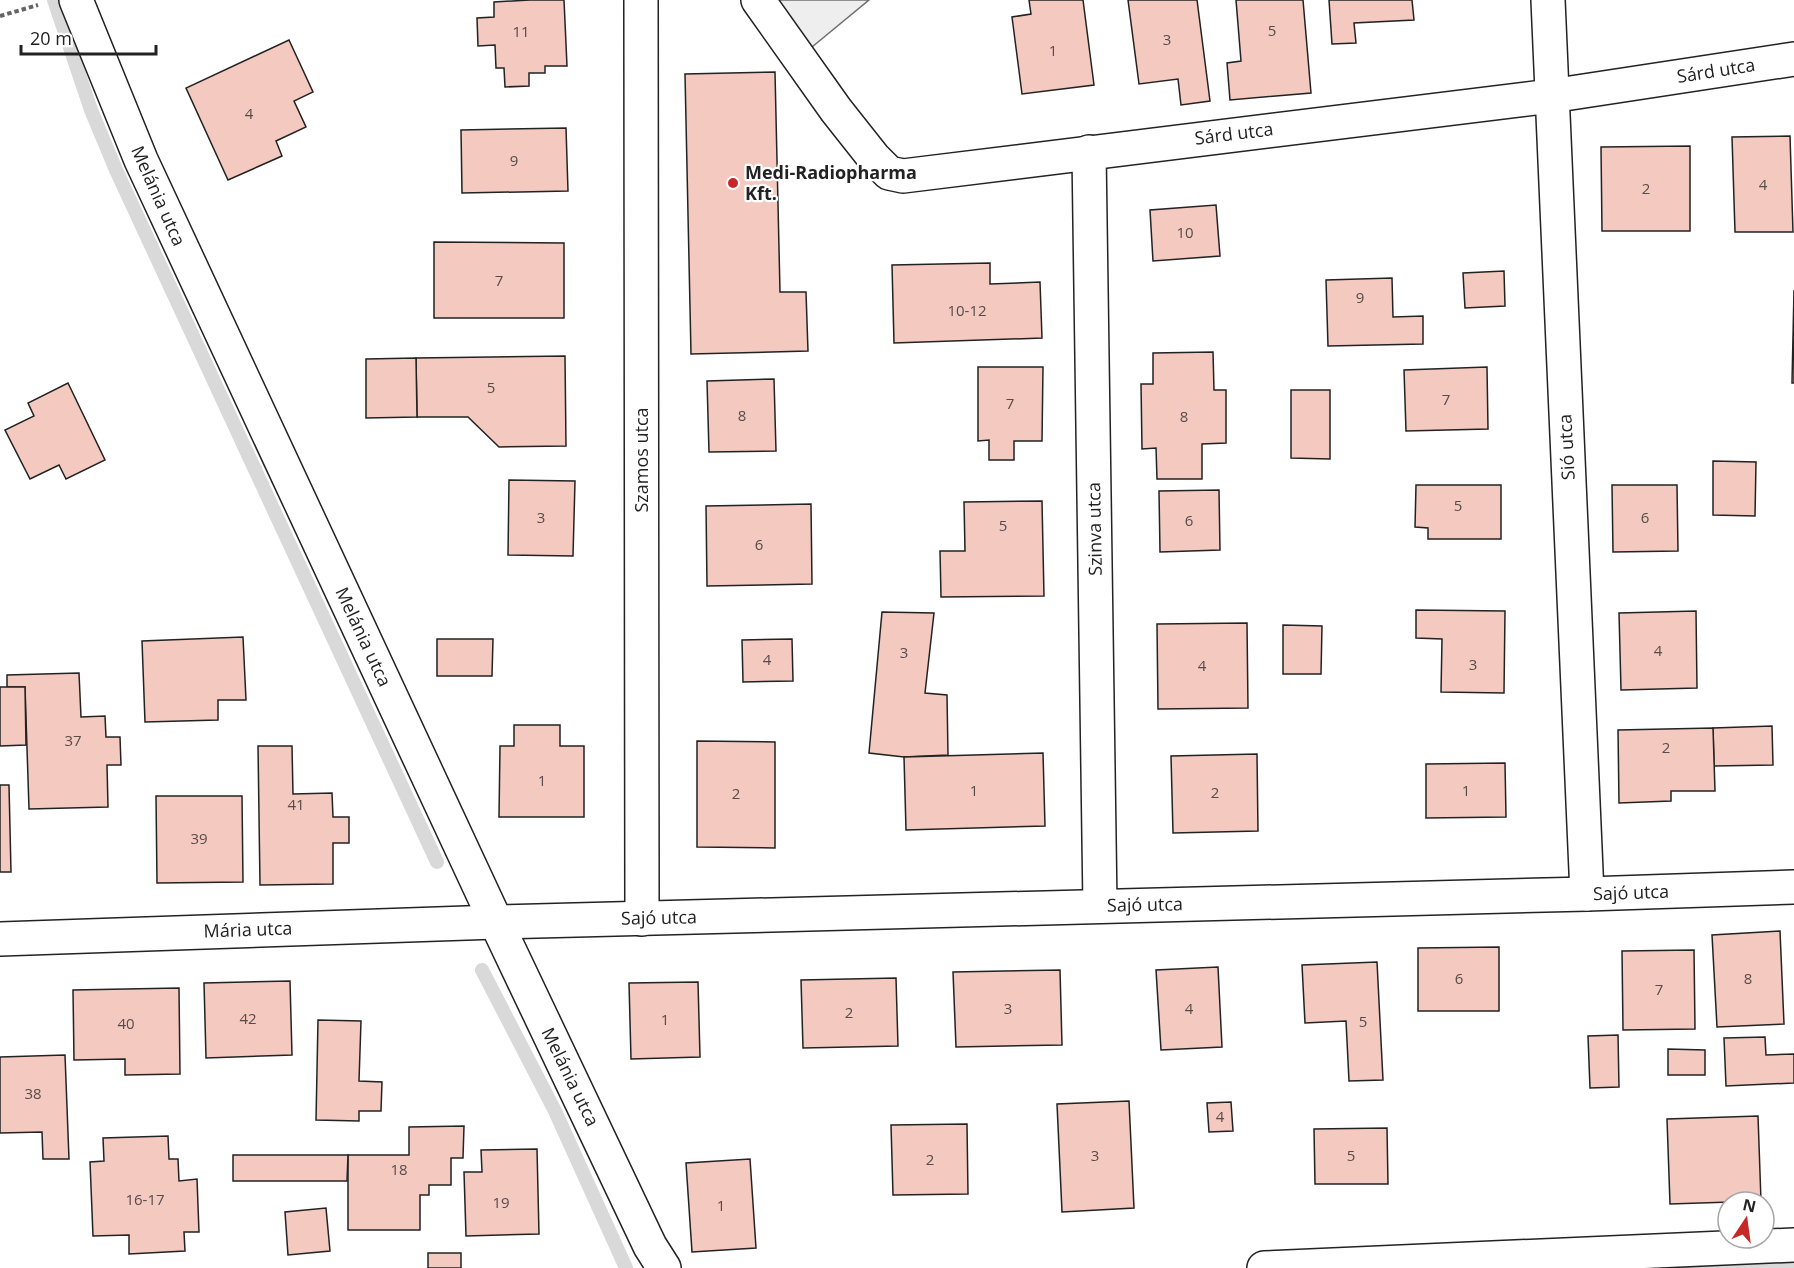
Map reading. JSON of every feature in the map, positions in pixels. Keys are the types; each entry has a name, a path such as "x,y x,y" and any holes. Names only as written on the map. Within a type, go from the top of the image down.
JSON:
{"street":[{"name":"Melánia utca","path":"76,0 141,160 496,922 645,1235 664,1268"},
{"name":"Szamos utca","path":"641,0 642,919"},
{"name":"Sárd utca","path":"758,0 836,110 874,158 889,174 903,176 1551,96 1794,59"},
{"name":"Sió utca","path":"1548,0 1587,894"},
{"name":"Szinva utca","path":"1089,152 1100,906"},
{"name":"Sajó utca","path":"496,922 1794,887"},
{"name":"Mária utca","path":"0,939 496,922"},
{"path":"1264,1268 1794,1245"}],"path":[{"path":"0,16 39,4"}],"shaded area":[{"path":"775,0 869,0 812,47"}],"building":[{"path":"564,0 567,66 545,66 545,73 529,73 529,86 505,87 504,68 496,68 495,45 478,46 477,18 494,17 494,2"},
{"path":"1029,0 1083,0 1094,85 1022,94 1012,17 1031,14"},
{"path":"1128,0 1197,0 1210,101 1181,105 1178,79 1139,84"},
{"path":"1236,0 1303,0 1311,93 1230,100 1227,63 1241,61"},
{"path":"1329,0 1412,0 1414,20 1354,23 1356,43 1332,44"},
{"path":"289,40 313,92 294,101 306,127 276,141 282,156 228,180 186,88"},
{"name":"Medi-Radiopharma Kft.","path":"775,72 780,292 806,292 808,351 691,354 685,74"},
{"path":"566,128 568,191 462,193 461,130"},
{"path":"1790,136 1793,232 1735,232 1732,137"},
{"path":"1690,146 1690,231 1602,231 1601,147"},
{"path":"1216,205 1220,256 1153,261 1150,210"},
{"path":"434,242 564,243 564,318 434,318"},
{"path":"990,263 990,284 1040,282 1042,338 894,343 892,265"},
{"path":"1504,271 1505,306 1465,308 1463,273"},
{"path":"1392,278 1393,317 1423,316 1423,344 1328,346 1326,280"},
{"path":"1794,290 1794,383 1792,383"},
{"path":"1213,352 1214,390 1226,390 1226,443 1202,444 1202,479 1157,479 1156,448 1142,449 1141,384 1153,384 1153,353"},
{"path":"565,356 566,446 499,447 468,417 417,417 416,358"},
{"path":"416,358 417,417 366,418 366,359"},
{"path":"978,367 1043,367 1042,441 1014,441 1014,460 989,460 989,440 978,441"},
{"path":"1487,367 1488,429 1406,431 1404,370"},
{"path":"774,379 776,451 709,452 707,381"},
{"path":"68,383 105,460 66,479 59,465 30,479 5,430 34,416 28,403"},
{"path":"1291,390 1330,390 1330,459 1291,458"},
{"path":"1713,461 1756,462 1755,516 1713,515"},
{"path":"509,480 575,481 573,556 508,555"},
{"path":"1416,485 1501,485 1501,539 1428,539 1428,528 1415,527"},
{"path":"1612,485 1677,485 1678,551 1613,552"},
{"path":"1219,490 1220,550 1160,552 1159,491"},
{"path":"1042,501 1044,596 941,597 940,551 965,551 964,502"},
{"path":"811,504 812,584 707,586 706,506"},
{"path":"1416,610 1505,611 1504,693 1441,692 1442,639 1416,638"},
{"path":"1696,611 1697,688 1621,690 1619,613"},
{"path":"882,612 934,613 925,693 947,695 948,755 904,757 869,753"},
{"path":"1247,623 1248,708 1158,709 1157,624"},
{"path":"1283,625 1322,626 1321,674 1283,674"},
{"path":"243,637 246,700 218,700 218,720 145,722 142,641"},
{"path":"437,639 493,639 492,676 437,676"},
{"path":"792,639 793,681 743,682 742,640"},
{"path":"79,673 81,717 105,716 106,737 120,737 121,765 107,765 108,807 29,809 25,687 7,687 7,675"},
{"path":"0,687 25,687 26,745 0,746"},
{"path":"514,725 560,725 560,746 584,746 584,817 499,817 500,746 514,746"},
{"path":"1772,726 1773,765 1714,766 1713,728"},
{"path":"1713,728 1715,791 1671,791 1671,801 1619,803 1618,730"},
{"path":"697,741 775,742 775,848 697,847"},
{"path":"258,746 292,746 293,794 332,793 333,817 349,817 349,843 333,843 333,884 260,885"},
{"path":"1043,753 1045,826 906,830 904,757"},
{"path":"1257,754 1258,831 1173,833 1171,756"},
{"path":"1505,763 1506,817 1426,818 1426,764"},
{"path":"0,785 9,785 11,872 0,872"},
{"path":"156,796 242,796 243,882 157,883"},
{"path":"1780,931 1784,1024 1717,1027 1712,935"},
{"path":"1499,947 1499,1011 1418,1011 1418,948"},
{"path":"1694,950 1695,1029 1623,1030 1622,951"},
{"path":"1377,962 1383,1080 1349,1081 1346,1021 1305,1023 1302,965"},
{"path":"1218,967 1222,1047 1161,1050 1156,970"},
{"path":"1060,970 1062,1045 956,1047 953,972"},
{"path":"896,978 898,1046 803,1048 801,980"},
{"path":"290,981 292,1055 206,1058 204,983"},
{"path":"698,982 700,1057 631,1059 629,983"},
{"path":"179,988 180,1074 125,1075 125,1059 74,1060 73,990"},
{"path":"318,1020 361,1021 359,1081 382,1082 381,1111 359,1111 359,1121 316,1120"},
{"path":"1618,1035 1619,1087 1590,1088 1588,1036"},
{"path":"1765,1037 1766,1055 1794,1054 1794,1083 1726,1086 1724,1038"},
{"path":"1668,1049 1705,1050 1705,1075 1668,1075"},
{"path":"65,1055 69,1159 43,1159 42,1132 0,1133 0,1057"},
{"path":"1129,1101 1134,1208 1062,1212 1057,1104"},
{"path":"1231,1102 1233,1131 1209,1132 1207,1103"},
{"path":"1758,1116 1761,1190 1716,1190 1716,1202 1670,1204 1667,1119"},
{"path":"967,1124 968,1194 893,1195 891,1125"},
{"path":"464,1126 463,1158 451,1158 451,1185 429,1185 429,1195 420,1195 420,1230 348,1230 348,1155 409,1155 409,1127"},
{"path":"1387,1128 1388,1184 1315,1184 1314,1129"},
{"path":"168,1136 169,1159 178,1159 179,1181 197,1179 199,1232 184,1232 185,1251 129,1254 129,1235 93,1236 90,1162 104,1161 103,1138"},
{"path":"537,1149 539,1234 466,1236 464,1172 482,1172 481,1150"},
{"path":"233,1155 348,1155 347,1181 233,1181"},
{"path":"750,1159 756,1248 692,1252 686,1163"},
{"path":"326,1208 330,1251 288,1255 285,1212"},
{"path":"428,1253 461,1253 461,1268 428,1268"}],"waterway":[{"path":"54,0 91,110 116,170 437,862"},
{"path":"482,970 555,1111 626,1268"},
{"path":"1690,1268 1794,1262"}],"place":[{"name":"Medi-Radiopharma Kft.","path":"733,183"}]}
